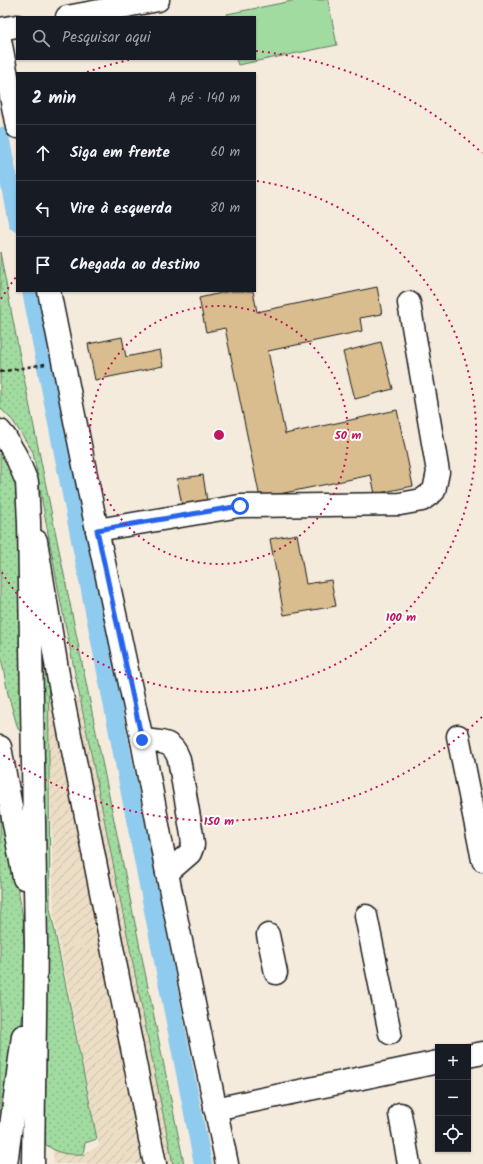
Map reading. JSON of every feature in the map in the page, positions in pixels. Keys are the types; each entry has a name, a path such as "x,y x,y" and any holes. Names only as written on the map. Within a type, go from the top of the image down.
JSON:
{"main road":[{"path":"72,16 158,0"},
{"path":"0,29 16,26"},
{"path":"0,40 16,122"},
{"path":"49,292 97,530 142,740 167,873 227,1164"},
{"path":"97,530 240,506 400,504 422,500 434,491 438,472 409,304"},
{"path":"0,431 6,437 27,482 58,675 155,1164"},
{"path":"27,482 30,522 36,944 36,1163"},
{"path":"458,736 483,860"},
{"path":"142,740 170,745 176,751 179,759 193,845 190,853 167,873"},
{"path":"0,747 36,944 6,1164"},
{"path":"366,916 390,1033"},
{"path":"268,936 276,973"},
{"path":"471,1055 483,1053"},
{"path":"216,1109 435,1063"},
{"path":"400,1114 409,1164"}],"path":[{"path":"0,372 48,363"}],"shaded area":[{"path":"79,699 173,1164 54,1164 53,1148 83,1154 99,1146 54,916 48,704"}],"green space":[{"path":"297,0 328,0 337,45 238,65 236,60 256,60 256,16 228,16 227,14"},
{"path":"0,252 24,378 184,1164 173,1164 60,598 33,452 13,421 0,408"},
{"path":"0,437 17,474 25,729 21,732 18,729 8,694 0,652"},
{"path":"42,611 48,627 50,908 97,1139 85,1143 83,1154 63,1153 54,1150 45,1144"},
{"path":"0,775 23,919 26,988 13,1088 0,1164"}],"building":[{"path":"377,287 382,314 360,318 362,331 268,351 285,434 397,410 413,486 375,494 371,475 260,498 225,328 206,332 199,298 226,292 253,292 257,312"},
{"path":"122,337 126,357 160,350 163,366 95,380 88,344"},
{"path":"381,342 393,389 355,399 343,352"},
{"path":"203,475 207,501 182,505 177,479"},
{"path":"297,534 306,584 331,580 336,606 284,615 270,539"}],"waterway":[{"path":"0,136 16,217"},
{"path":"31,292 203,1164"}],"route":[{"path":"142,740 97,530 240,506"}]}
